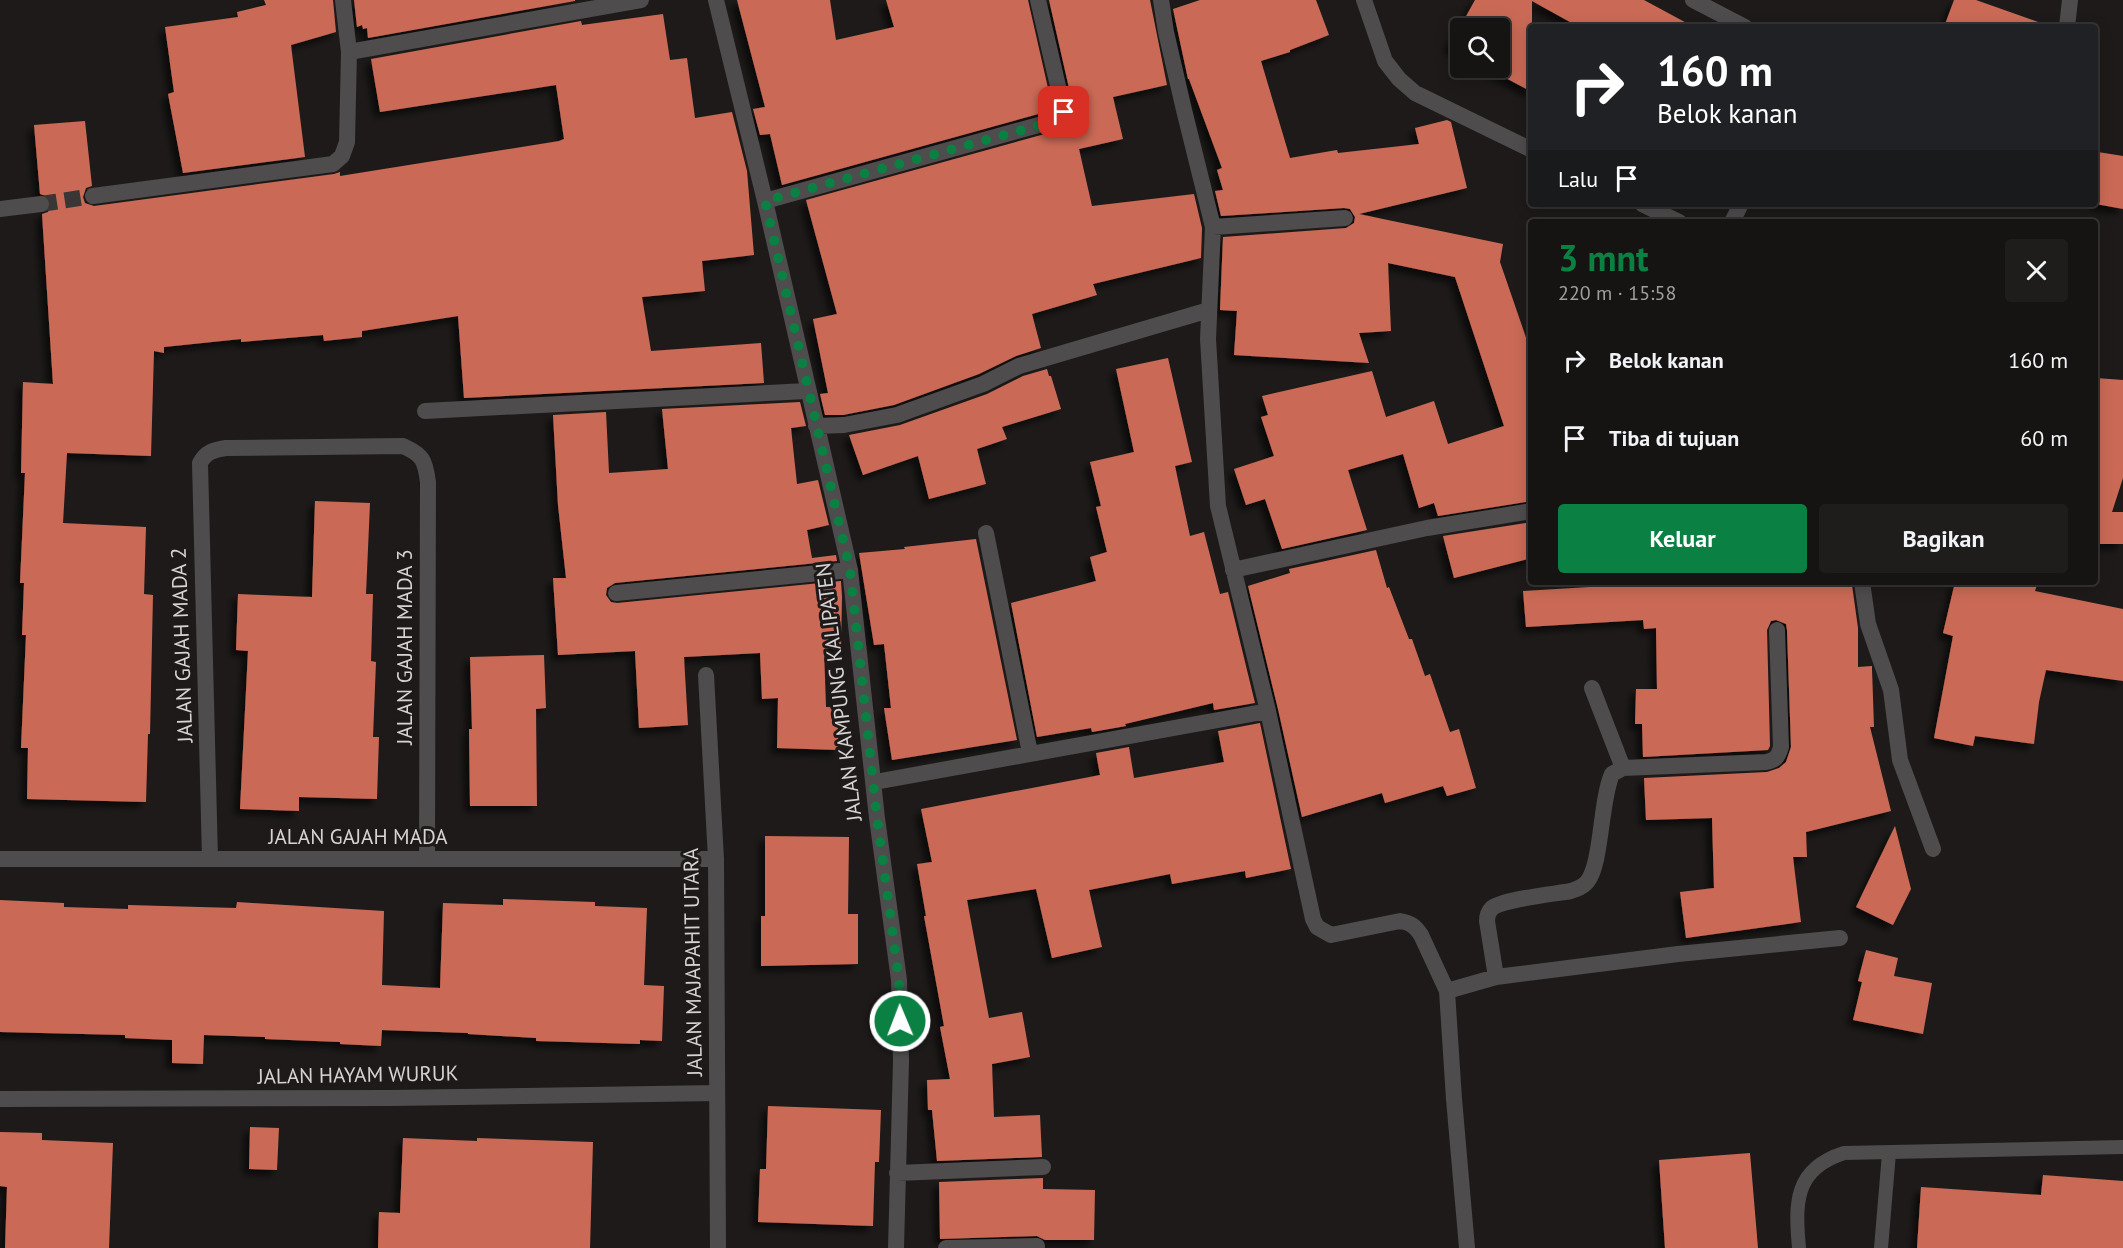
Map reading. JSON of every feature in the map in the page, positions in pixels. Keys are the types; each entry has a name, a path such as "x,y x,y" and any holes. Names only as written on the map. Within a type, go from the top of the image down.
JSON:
{"street":[{"path":"93,196 333,164 342,156 347,142 350,52 343,0"},
{"path":"350,52 641,0"},
{"name":"JALAN KAMPUNG KALIPATEN","path":"716,0 850,570 875,782 877,818 899,980 901,1061 896,1248"},
{"path":"765,201 1060,119 1064,112 1038,0"},
{"path":"1161,0 1179,87 1213,226 1208,339 1218,506 1268,711 1313,919 1317,927 1331,935 1400,921 1410,923 1421,935 1447,991 1467,1248"},
{"path":"1364,0 1385,61 1399,79 1415,93 1528,148"},
{"path":"1693,0 1739,24"},
{"path":"2067,24 2070,0"},
{"path":"0,209 41,204"},
{"path":"1648,207 1673,219"},
{"path":"1213,226 1345,218"},
{"path":"816,426 844,425 897,416 983,384 1019,366 1209,310"},
{"path":"425,411 807,390"},
{"name":"JALAN GAJAH MADA 3","path":"226,448 403,446 418,453 426,467 428,482 428,859"},
{"name":"JALAN GAJAH MADA 2","path":"210,859 200,463 204,455 213,450 226,448"},
{"path":"1233,570 1427,528 1528,512"},
{"path":"986,533 1030,753"},
{"path":"616,593 850,570"},
{"path":"1862,585 1868,624 1891,690 1900,760 1933,849"},
{"path":"1496,977 1487,921 1488,913 1492,908 1507,902 1571,891 1580,888 1588,881 1595,867 1607,785 1612,774 1623,768 1766,762 1778,756 1780,747 1777,630"},
{"name":"JALAN MAJAPAHIT UTARA","path":"706,675 716,860 718,1248"},
{"path":"1592,688 1623,768"},
{"path":"875,782 1268,711"},
{"name":"JALAN GAJAH MADA","path":"0,858 716,860"},
{"path":"1447,991 1496,977 1678,954 1840,938"},
{"name":"JALAN HAYAM WURUK","path":"0,1100 717,1093"},
{"path":"897,1173 1043,1167"},
{"path":"946,1248 1037,1246"}],"lane":[{"path":"1799,1248 1796,1212 1801,1190 1819,1163 1844,1153 2123,1147"},
{"path":"1881,1248 1888,1153"}],"building":[{"path":"264,0 333,0 336,32 291,45 305,157 183,173 168,94 174,92 165,27 238,17 237,12 266,5"},
{"path":"354,0 575,1 368,38 367,28 363,29 362,25 357,27"},
{"path":"737,0 830,0 836,40 894,27 886,0 1028,0 1053,110 782,185 770,134 760,135 753,109 765,107"},
{"path":"1049,0 1150,0 1167,85 1113,97 1123,139 1079,149 1092,206 1194,194 1202,228 1201,258 1093,284 1097,295 1032,314 1041,348 1016,356 979,374 894,405 843,415 825,415 820,394 828,393 813,319 837,314 806,200 1063,129 1069,125 1074,110"},
{"path":"1200,0 1316,0 1329,35 1290,50 1290,52 1261,61 1290,158 1337,150 1338,153 1419,144 1415,128 1447,120 1451,122 1467,188 1359,214 1503,244 1500,262 1528,343 1528,502 1438,516 1434,503 1419,508 1403,454 1348,470 1367,530 1282,549 1265,499 1246,505 1234,469 1274,456 1261,417 1268,415 1262,396 1372,371 1386,417 1434,401 1448,444 1504,426 1455,277 1388,263 1391,331 1359,333 1369,363 1234,355 1237,311 1220,310 1223,237 1346,228 1354,223 1355,217 1350,209 1344,208 1221,216 1215,191 1223,190 1217,170 1222,168 1188,79 1173,9"},
{"path":"1475,0 1644,0 1688,24 1574,24 1532,1 1532,24 1528,24 1528,90 1506,78 1510,78 1510,18 1465,18"},
{"path":"1954,0 1976,0 2041,23 2041,24 1945,24"},
{"path":"663,14 670,60 687,58 695,118 732,112 747,171 754,255 702,261 705,291 642,297 651,351 761,343 764,383 464,398 458,316 362,331 362,337 324,341 323,335 241,342 241,339 164,347 164,353 154,351 151,456 67,453 63,523 146,527 144,594 153,595 146,802 27,799 28,748 21,748 26,635 22,635 24,583 20,583 25,473 21,473 23,382 53,384 42,214 48,212 51,203 49,197 40,194 34,125 85,121 92,186 86,188 83,197 85,203 94,206 340,172 340,176 559,141 564,139 556,85 380,112 371,59 581,21 582,25"},
{"path":"2098,152 2123,156 2123,209 2098,204"},
{"path":"1168,358 1192,462 1175,466 1190,536 1204,532 1220,594 1228,592 1255,703 1214,710 1213,703 1125,724 1126,726 1092,732 1091,728 1037,737 1011,603 1096,581 1090,557 1107,552 1096,507 1101,506 1090,462 1134,452 1116,369"},
{"path":"1047,369 1061,409 1002,427 1007,439 977,449 986,484 929,499 918,456 863,475 849,435 900,425 987,394 1023,376"},
{"path":"2098,378 2123,380 2123,478 2112,512 2123,512 2123,544 2098,544"},
{"path":"800,402 806,426 791,428 797,484 818,480 829,525 807,530 812,558 836,555 837,561 615,583 607,588 606,595 611,602 617,603 841,581 841,647 824,649 826,707 839,707 838,750 777,748 778,698 762,699 760,653 684,657 688,725 639,728 635,651 558,655 553,578 566,578 558,505 553,415 606,412 609,473 668,469 662,409"},
{"path":"315,501 370,503 366,594 373,594 371,661 376,662 373,737 379,737 377,799 299,797 299,811 240,809 248,651 236,650 238,594 312,597"},
{"path":"1528,523 1528,559 1454,578 1443,536"},
{"path":"976,539 1017,740 892,760 884,708 891,708 884,644 874,645 859,553"},
{"path":"1376,550 1387,588 1389,587 1409,639 1412,639 1425,676 1430,674 1450,732 1459,729 1476,788 1447,796 1443,786 1385,803 1382,793 1302,817 1248,586 1290,573 1289,569"},
{"path":"1623,585 1852,585 1858,628 1858,667 1872,666 1874,727 1870,727 1891,811 1806,832 1807,857 1793,857 1801,922 1686,938 1680,892 1714,888 1712,818 1646,820 1644,778 1767,772 1779,768 1786,762 1791,747 1786,624 1776,620 1771,621 1767,630 1770,746 1768,750 1643,757 1642,724 1635,724 1636,689 1657,689 1656,628 1644,629 1643,620 1526,627 1523,591"},
{"path":"1954,585 2037,585 2035,591 2123,609 2123,681 2046,670 2034,744 1975,736 1973,746 1934,738 1953,636 1943,633"},
{"path":"544,655 546,708 536,709 537,806 470,806 469,729 472,729 470,657"},
{"path":"1260,723 1291,869 1246,878 1245,871 1172,884 1170,874 1089,890 1102,947 1052,958 1036,889 967,900 989,1018 1022,1012 1030,1057 992,1064 994,1117 1040,1115 1042,1157 937,1161 932,1110 928,1110 927,1080 950,1079 940,1027 944,1026 917,864 932,862 921,809 1100,775 1096,753 1129,747 1134,778 1224,762 1218,731"},
{"path":"1895,826 1911,889 1893,925 1856,907"},
{"path":"765,836 849,837 848,914 858,914 858,964 761,966 761,916 765,916"},
{"path":"503,899 595,902 595,906 647,908 644,985 664,986 662,1041 640,1040 640,1044 536,1041 536,1038 468,1033 382,1030 381,1046 204,1035 203,1064 172,1063 172,1040 125,1038 125,1035 0,1032 0,900 64,903 64,907 128,909 128,905 236,908 237,902 384,911 382,985 440,988 443,903 503,905"},
{"path":"1866,950 1898,958 1894,976 1932,983 1923,1034 1853,1020 1862,982 1858,981"},
{"path":"768,1106 881,1110 879,1162 875,1162 873,1226 758,1222 760,1169 766,1169"},
{"path":"250,1127 279,1128 277,1170 249,1169"},
{"path":"0,1132 42,1133 42,1140 113,1143 109,1248 5,1248 7,1187 0,1186"},
{"path":"403,1138 593,1142 590,1248 378,1248 379,1212 400,1213"},
{"path":"1750,1153 1758,1248 1665,1248 1659,1160"},
{"path":"2043,1175 2123,1181 2123,1248 1917,1248 1921,1187 2041,1195"},
{"path":"1043,1178 1043,1189 1095,1190 1094,1240 1045,1240 1037,1236 940,1239 939,1182"}],"tunnel":[{"path":"41,204 93,196"}],"route":[{"path":"900,1021 899,980 877,818 875,782 850,570 765,201 1055,121 1060,119 1064,112"}]}
